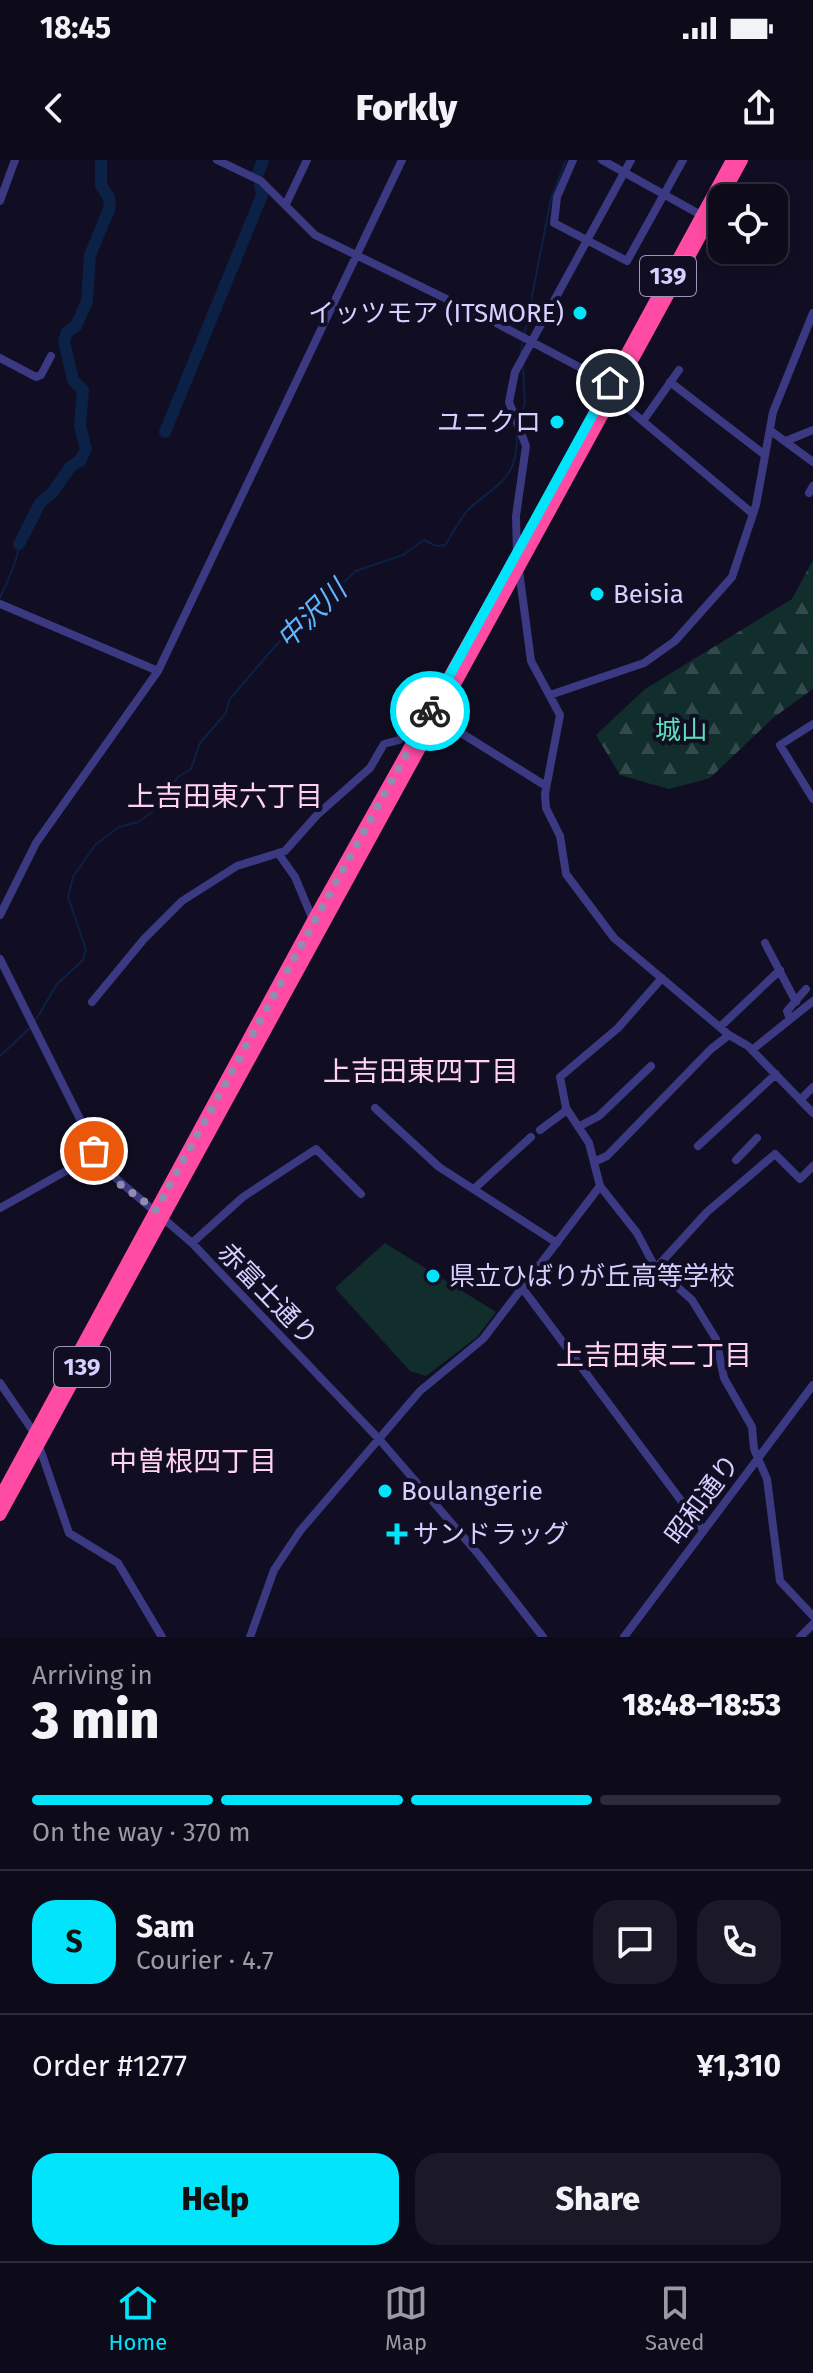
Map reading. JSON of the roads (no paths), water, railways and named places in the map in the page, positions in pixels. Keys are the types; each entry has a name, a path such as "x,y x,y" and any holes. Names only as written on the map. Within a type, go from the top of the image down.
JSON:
{"highway":[{"name":"139","path":"614,389 732,160"},
{"name":"139","path":"0,1515 37,1439 431,718 742,160"},
{"name":"139","path":"160,1213 313,920 431,718"},
{"name":"139","path":"0,1497 37,1439"}],"street":[{"path":"0,201 15,160"},
{"path":"217,160 261,181 315,235 531,341 614,389 643,421 753,514"},
{"path":"286,204 307,160"},
{"path":"0,915 36,843 138,705 158,671 402,160"},
{"path":"573,160 557,197 554,223 627,261 683,160"},
{"path":"602,160 701,215"},
{"path":"631,160 515,372 509,402 526,446 516,516 518,561 531,661 560,715 546,786 546,808 560,836 566,874 614,938 729,1035 752,1050 813,1113"},
{"path":"550,695 636,667 675,641 732,577 753,514 785,377 813,313"},
{"path":"0,358 36,377 41,375 51,356"},
{"path":"643,421 679,370"},
{"path":"670,382 765,455"},
{"path":"786,441 813,430"},
{"path":"771,431 813,462"},
{"path":"0,604 158,671"},
{"path":"92,1002 144,939 182,901 237,866 289,847 317,815 370,768 384,744 399,740 416,715 431,718 546,786"},
{"path":"813,724 780,745 813,799"},
{"path":"278,853 295,877 313,920"},
{"path":"765,943 796,1002"},
{"name":"赤富士通り","path":"0,959 96,1154 117,1182 160,1213 192,1243 379,1439 543,1637"},
{"path":"720,1027 780,970"},
{"path":"662,978 618,1028 560,1077 567,1110 589,1143 600,1186 637,1233 656,1268 692,1300 711,1330 724,1378 752,1427 769,1489 780,1581 813,1616"},
{"path":"790,1019 787,1011 806,989"},
{"path":"752,1050 813,1001"},
{"path":"594,1162 607,1156 711,1049 729,1035"},
{"path":"578,1127 599,1116 651,1066"},
{"path":"698,1146 776,1074"},
{"path":"800,1100 813,1087"},
{"path":"375,1108 439,1167 557,1243"},
{"path":"540,1130 567,1110"},
{"path":"475,1188 531,1137"},
{"path":"736,1160 757,1138"},
{"path":"192,1243 243,1197 316,1149 361,1194"},
{"path":"746,1151 761,1167"},
{"path":"0,1208 96,1154"},
{"path":"656,1268 707,1212 775,1154 800,1179 813,1166"},
{"path":"250,1637 274,1570 300,1531 420,1391 483,1339 600,1186"},
{"path":"523,1289 703,1530"},
{"path":"0,1383 37,1439 69,1533 118,1563 162,1637"},
{"name":"昭和通り","path":"624,1637 813,1385"},
{"path":"800,1637 813,1624"}],"waterway":[{"name":"中沢川","path":"19,544 40,503 53,492 71,466 80,461 86,449 80,426 83,390 73,380 64,341 67,332 76,326 87,301 90,255 110,207 109,198 101,185 101,160"},
{"name":"中沢川","path":"258,173 263,160"},
{"name":"中沢川","path":"524,337 551,199 566,160"},
{"name":"中沢川","path":"165,432 262,195 260,185"},
{"name":"中沢川","path":"521,356 522,343"},
{"name":"中沢川","path":"520,418 525,404 523,366"},
{"name":"中沢川","path":"34,1023 57,984 83,960 86,950 68,897 73,877 95,845 119,827 138,822 151,813 178,777 191,769 200,743 226,713 229,700 277,644 356,571 403,555 424,540 436,546 445,545 466,512 505,478 514,460 517,432"},
{"name":"中沢川","path":"0,598 19,544"},
{"name":"中沢川","path":"0,1056 30,1028"}],"place":[{"name":"イッツモア (ITSMORE)","path":"580,313"},
{"name":"ユニクロ","path":"557,422"},
{"name":"Beisia","path":"597,594"},
{"name":"県立ひばりが丘高等学校","path":"433,1276"},
{"name":"Boulangerie","path":"385,1491"},
{"name":"サンドラッグ","path":"397,1534"}],"district":[{"name":"上吉田東六丁目","path":"225,796"},
{"name":"上吉田東四丁目","path":"421,1071"},
{"name":"上吉田東二丁目","path":"654,1355"},
{"name":"中曽根四丁目","path":"193,1461"}],"park label":[{"name":"城山","path":"681,730"}]}
